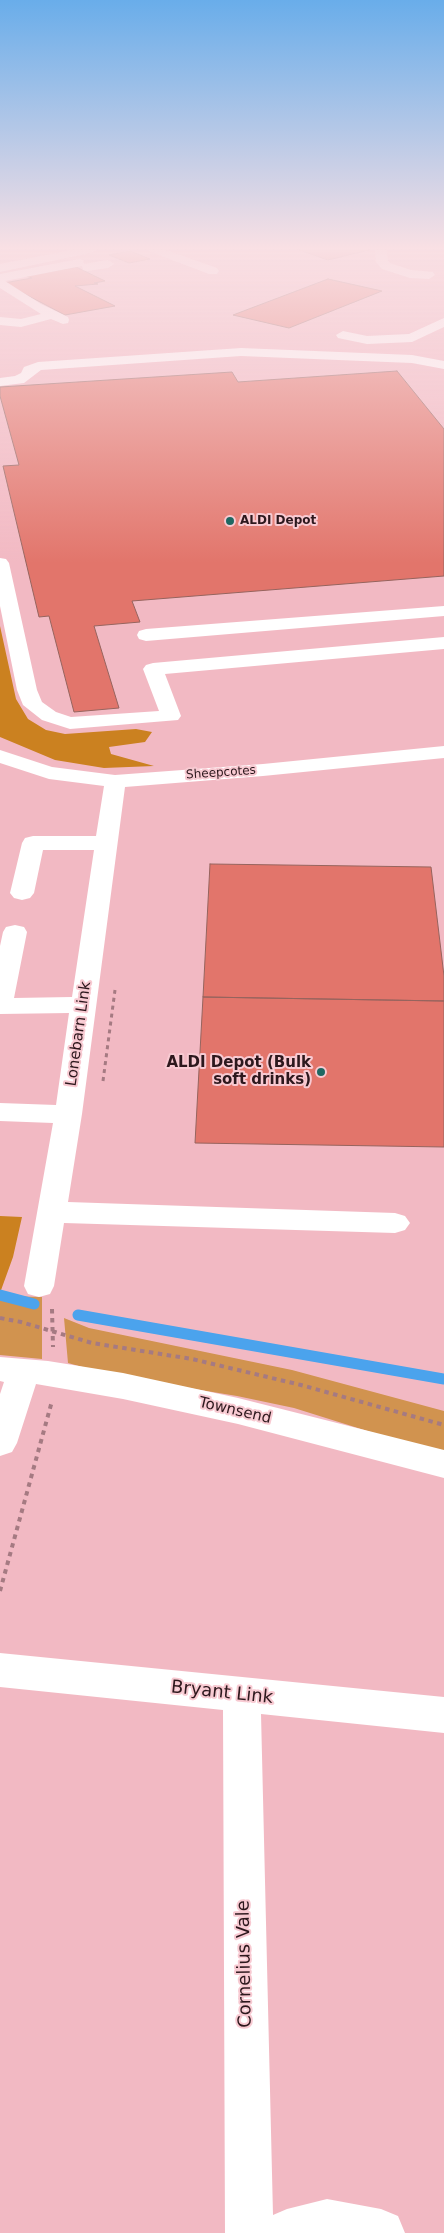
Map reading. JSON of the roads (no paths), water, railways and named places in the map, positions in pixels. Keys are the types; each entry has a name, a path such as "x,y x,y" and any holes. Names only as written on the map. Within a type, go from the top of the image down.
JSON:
{"street":[{"path":"0,382 19,380 27,375 29,370 38,366 209,354"},
{"path":"295,354 412,359 444,364"},
{"path":"0,563 27,690 33,705 49,716 70,723 170,716 153,669 444,643"},
{"path":"146,635 444,611"},
{"name":"Sheepcotes","path":"0,756 50,773 115,781 263,770 444,752"},
{"name":"Lonebarn Link","path":"39,1286 68,1114 115,781"},
{"path":"22,893 33,843 106,843"},
{"path":"15,932 0,1005 82,1005"},
{"path":"0,1112 68,1114"},
{"path":"51,1212 395,1223"},
{"path":"0,1443 12,1370"},
{"name":"Townsend","path":"12,1370 48,1373 132,1388 302,1427 444,1464"},
{"name":"Bryant Link","path":"0,1670 444,1715"},
{"name":"Cornelius Vale","path":"242,1696 248,2233"},
{"path":"287,2233 327,2223 381,2233"}],"waterway":[{"path":"0,1295 34,1304"},
{"path":"78,1315 444,1379"}],"place":[{"name":"ALDI Depot","path":"230,521"},
{"name":"ALDI Depot (Bulk soft drinks)","path":"321,1072"}]}
